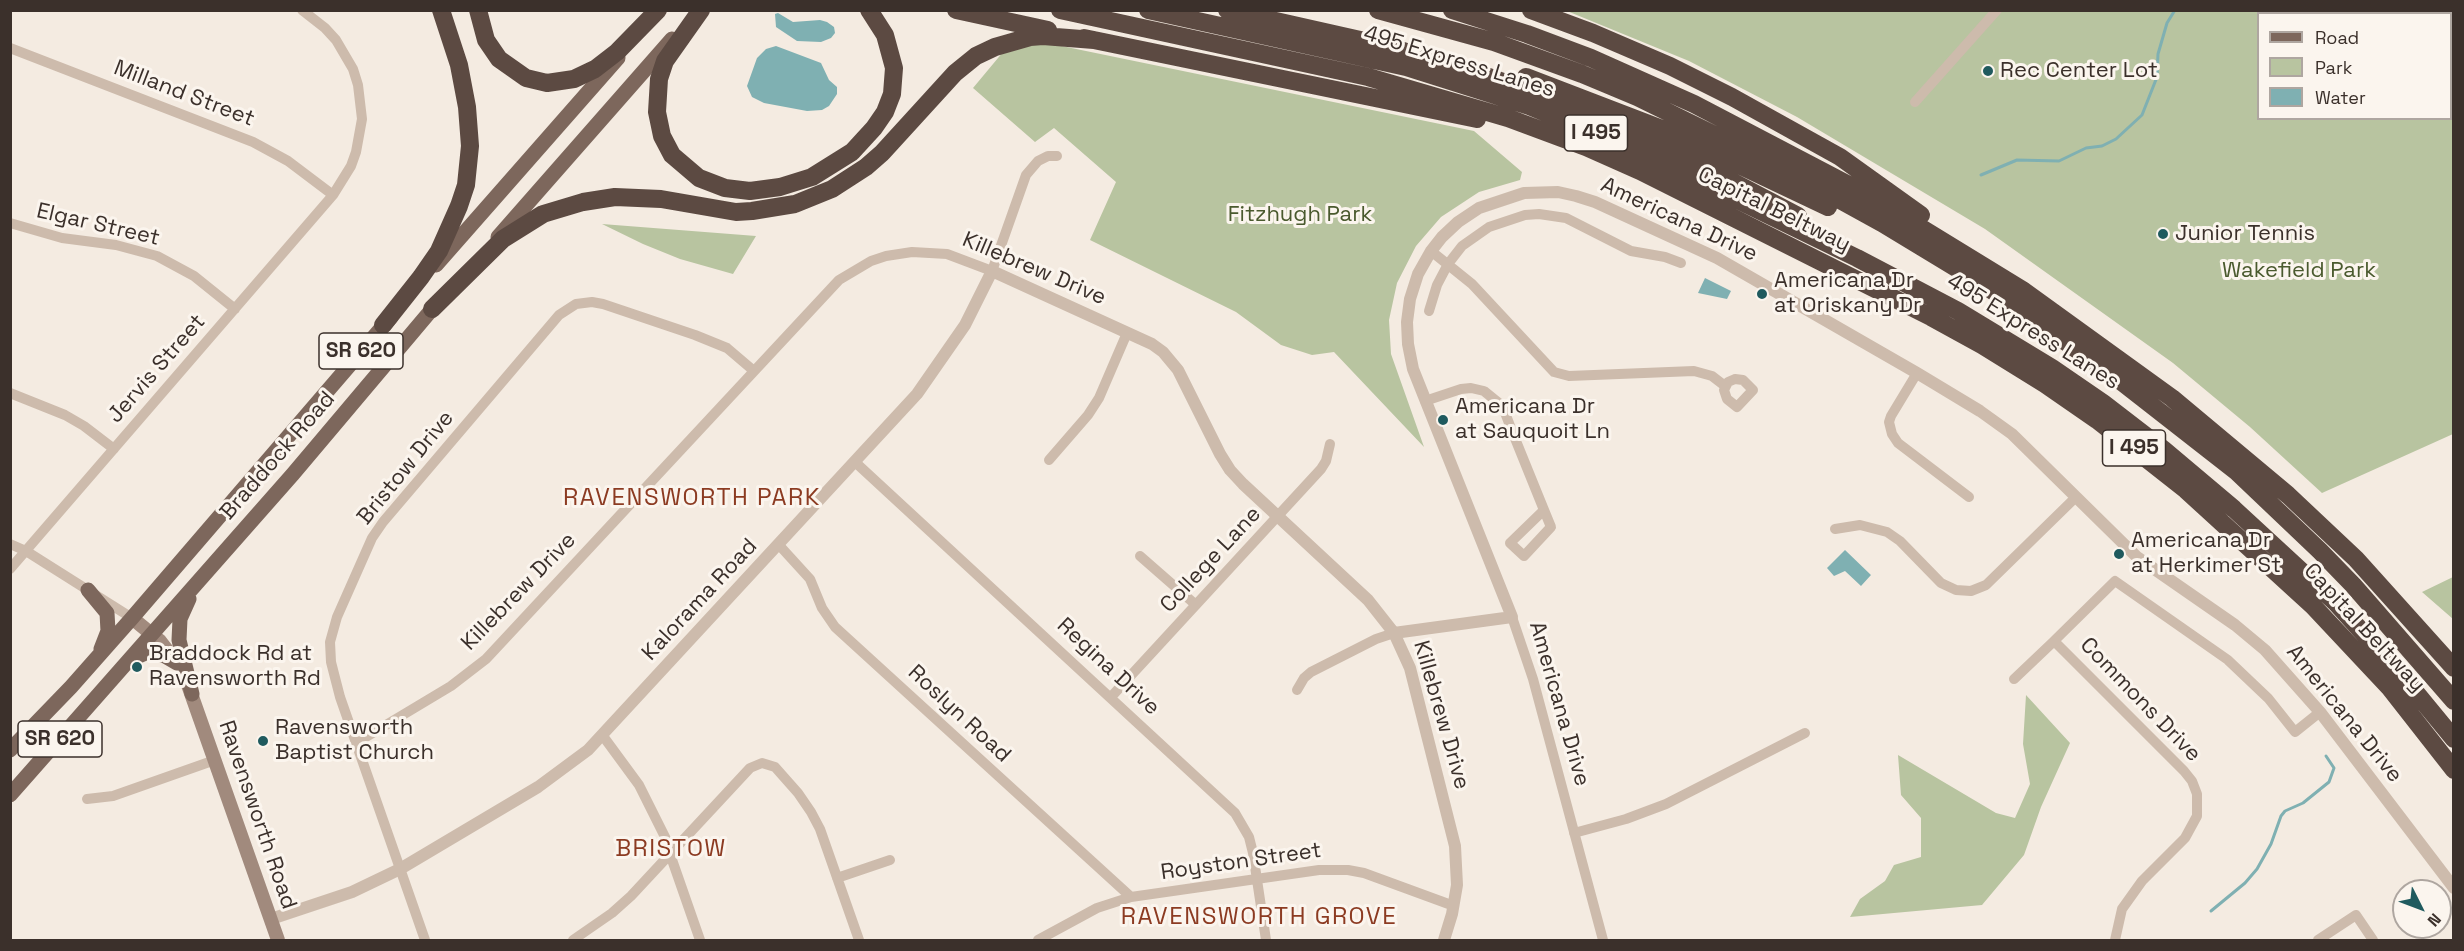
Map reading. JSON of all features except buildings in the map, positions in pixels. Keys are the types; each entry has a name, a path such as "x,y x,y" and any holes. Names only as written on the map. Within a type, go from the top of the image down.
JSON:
{"highway":[{"path":"383,326 439,251 466,185 470,146 467,107 459,65 441,10"},
{"path":"478,10 486,40 500,59 526,78 547,83 564,81 595,69 617,52 659,10"},
{"path":"699,10 665,62 659,79 657,112 662,136 672,155 699,178 725,188 750,191 780,187 812,177 852,152 885,112 892,94 894,68 885,35 869,10"},
{"path":"956,10 1428,108 1586,147"},
{"name":"Capital Beltway","path":"1060,10 1368,77 1508,118 1586,147 1697,199 1931,317 2036,379 2097,420 2186,490 2305,598 2389,687 2454,770"},
{"name":"495 Express Lanes","path":"1148,10 1406,67 1529,106 1624,145 1857,258 1958,310 2090,394 2142,433 2270,540 2371,640 2454,739"},
{"path":"1227,10 1351,37 1416,54 1516,86 1617,124 1723,176 1900,272 2011,342"},
{"path":"1285,10 1445,50 1558,88 1628,115 1720,154 1803,194 2031,315"},
{"name":"495 Express Lanes","path":"1378,10 1453,30 1531,55 1647,102 1740,146 1836,197 1946,261 2031,315 2118,378 2237,472 2345,576 2454,701"},
{"name":"Capital Beltway","path":"1452,10 1591,58 1694,104 1864,193 2024,291 2141,374 2280,487 2356,559 2454,668"},
{"path":"1531,10 1593,33 1670,66 1774,120 1858,169 2024,291"},
{"path":"432,309 503,239 543,214 583,202 615,197 661,199 736,212 795,204 832,189 866,167 882,153 955,73 976,56 995,47 1030,37 1055,36 1094,40"}],"main road":[{"name":"Braddock Road","path":"10,750 132,618 659,10"},
{"name":"Braddock Road","path":"10,795 216,562 432,309 542,189 699,10"},
{"path":"192,694 180,650 180,619 193,592 216,562"},
{"path":"88,590 102,604 109,623 104,644 96,659"},
{"name":"Ravensworth Road","path":"132,618 152,634 177,663 192,694 278,940"},
{"path":"125,664 148,652 165,656 177,663"}],"street":[{"path":"302,10 325,28 346,55 358,85 361,127 356,152 343,181 333,195"},
{"path":"1915,102 1997,10"},
{"name":"Milland Street","path":"10,48 253,142 288,161 333,195"},
{"name":"Kalorama Road","path":"271,919 352,892 400,869 571,765 603,736 930,379 965,325 992,271 1026,175 1038,161 1048,156 1057,156"},
{"name":"Americana Drive","path":"1603,940 1533,679 1512,617 1425,401 1410,355 1407,322 1413,288 1431,251 1458,222 1491,202 1524,192 1558,192 1595,202 1717,258 1980,411 2012,434 2137,557 2235,625 2265,650 2320,712 2454,888"},
{"name":"Jervis Street","path":"10,569 333,195"},
{"path":"1429,311 1437,285 1448,264 1462,246 1489,227 1508,219 1539,214 1555,215 1580,224 1610,242 1632,251 1665,257 1681,263"},
{"name":"Elgar Street","path":"10,223 62,238 116,245 157,256 194,276 235,309"},
{"path":"1431,251 1472,284 1554,372 1569,376 1694,371 1712,376 1725,386"},
{"name":"Killebrew Drive","path":"356,743 451,686 486,659 831,287 870,261 901,252 930,252 957,257 992,271 1152,344 1170,358 1230,470 1368,600 1394,633 1410,668 1451,826 1457,867 1454,906 1444,940"},
{"name":"Bristow Drive","path":"425,940 334,678 330,642 337,617 363,554 383,522 559,315 576,304 592,302 603,304 720,344 736,354 754,371"},
{"path":"1049,460 1088,415 1099,398 1127,333"},
{"path":"1917,374 1891,416 1889,422 1892,434 1898,442 1969,497"},
{"path":"1425,401 1471,388 1493,396 1504,410 1544,510"},
{"path":"10,393 65,415 114,449"},
{"name":"College Lane","path":"1111,697 1321,469 1326,461 1330,444"},
{"name":"Regina Drive","path":"855,462 1235,813 1249,837 1266,940"},
{"path":"1835,529 1860,525 1887,532 1900,541 1941,583 1956,590 1971,591 1992,579 2076,497"},
{"name":"Ravensworth Road","path":"10,544 26,551 132,618"},
{"name":"Roslyn Road","path":"779,545 810,579 822,608 835,627 1131,897"},
{"path":"1140,556 1196,605"},
{"name":"Commons Drive","path":"2014,679 2115,581 2228,660 2268,698 2295,732 2320,712"},
{"path":"1297,690 1304,678 1311,672 1394,633 1512,617"},
{"name":"Commons Drive","path":"2054,641 2184,771 2198,794 2197,816 2185,838 2142,880 2122,909 2115,940"},
{"path":"1574,833 1626,819 1666,804 1805,733"},
{"path":"603,736 639,784 671,853 700,940"},
{"path":"87,800 113,796 215,760"},
{"path":"573,940 625,902 750,768 762,763 775,767 811,812 820,829 859,940"},
{"path":"837,878 890,860"},
{"name":"Royston Street","path":"1038,940 1097,908 1131,897 1319,870 1348,870 1383,879 1454,906"},
{"path":"2318,940 2356,915 2373,940"}],"green space":[{"name":"Wakefield Park","path":"1567,11 2453,11 2453,434 2322,493 2250,427 2173,363 1985,229 1797,117 1689,61"},
{"name":"Fitzhugh Park","path":"1052,44 1474,131 1522,172 1520,180 1479,192 1441,217 1416,246 1397,283 1389,320 1391,354 1424,447 1334,352 1312,355 1281,345 1236,312 1090,240 1116,182 1054,128 1035,142 973,88 1003,52 1029,45"},
{"path":"602,224 756,236 733,274 680,259"},
{"path":"2453,577 2453,619 2422,592"},
{"path":"2026,695 2070,743 2041,807 2024,855 1982,905 1850,917 1860,899 1885,881 1894,865 1921,857 1921,818 1901,795 1898,755 1996,813 2015,818 2030,784 2023,744"}],"water":[{"path":"778,13 793,22 820,20 827,22 834,27 835,33 831,38 821,42 797,41 776,27 775,14"},
{"path":"776,46 821,63 829,80 837,87 837,94 829,106 822,110 807,111 764,103 752,97 747,86 757,58 766,49"},
{"path":"1705,278 1731,291 1727,299 1698,293"},
{"path":"1845,550 1871,575 1861,586 1845,571 1834,576 1827,568"}],"waterway":[{"path":"1981,175 2017,160 2059,161 2086,148 2102,146 2116,139 2142,115 2157,77 2158,54 2167,23 2175,10"},
{"path":"2211,911 2245,883 2257,869 2285,811 2303,803 2329,782 2334,768 2326,756"}],"place":[{"name":"Rec Center Lot","path":"1988,71"},
{"name":"Junior Tennis","path":"2163,234"},
{"name":"Americana Dr at Oriskany Dr","path":"1762,294"},
{"name":"Americana Dr at Sauquoit Ln","path":"1443,420"},
{"name":"Americana Dr at Herkimer St","path":"2119,554"},
{"name":"Braddock Rd at Ravensworth Rd","path":"137,667"},
{"name":"Ravensworth Baptist Church","path":"263,741"}],"district":[{"name":"RAVENSWORTH PARK","path":"692,498"},
{"name":"BRISTOW","path":"671,849"},
{"name":"RAVENSWORTH GROVE","path":"1259,917"}]}
